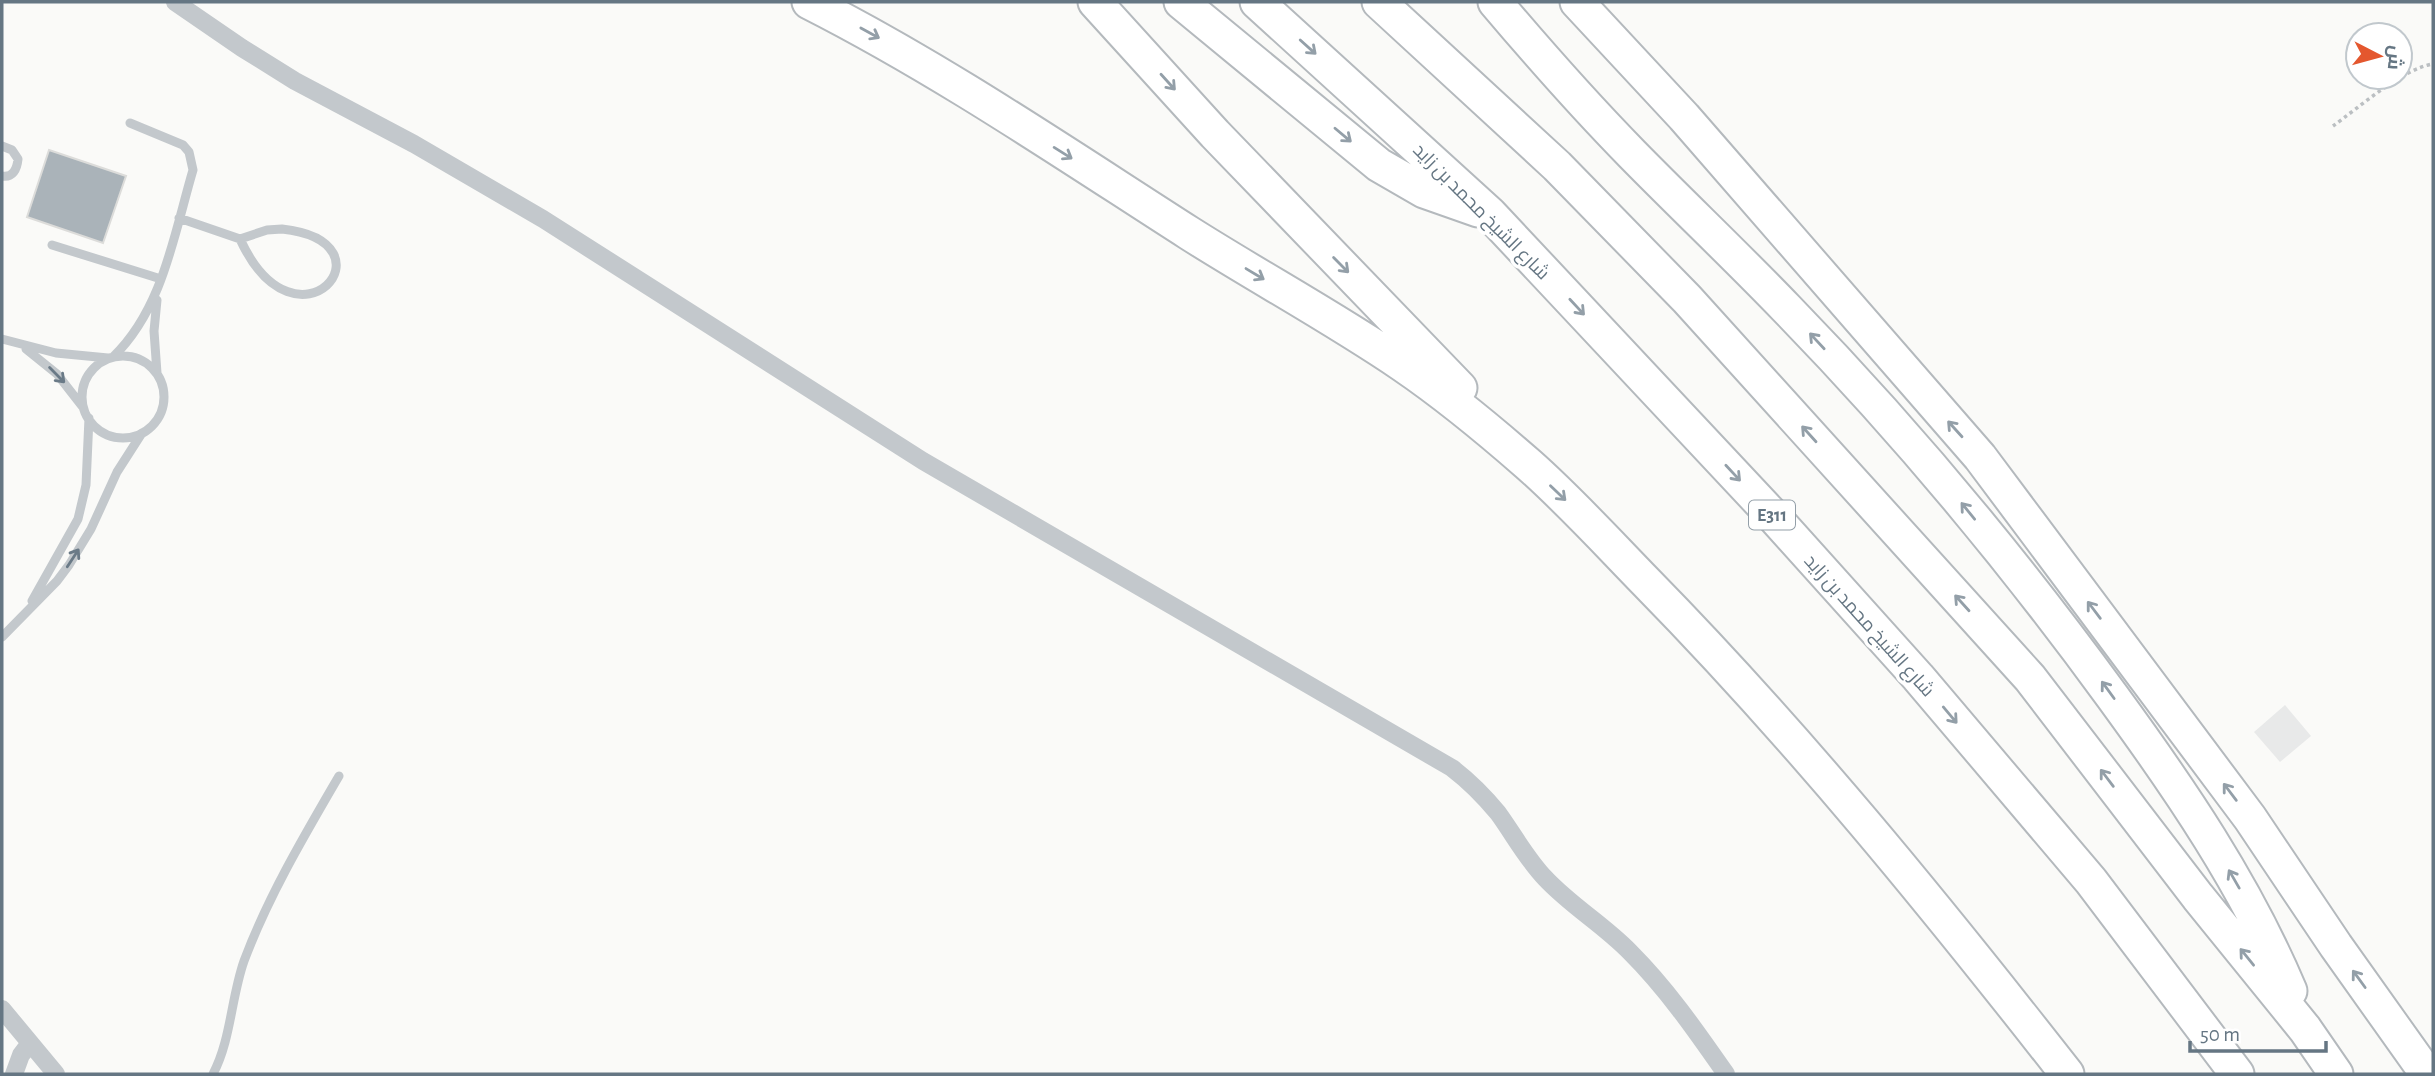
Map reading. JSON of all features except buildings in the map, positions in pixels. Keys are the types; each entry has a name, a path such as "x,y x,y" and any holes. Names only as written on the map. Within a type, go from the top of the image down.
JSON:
{"highway":[{"path":"809,2 909,55 1250,271 1339,323 1470,415 1532,467"},
{"path":"1095,2 1224,145 1462,390 1532,467 1682,618 1828,780 1972,953 2067,1074"},
{"path":"1181,2 1395,176 1424,191 1490,214"},
{"name":"شارع الشيخ محمد بن زايد","path":"1257,2 1490,214 1775,518 1918,677 2091,881 2237,1074"},
{"path":"1379,2 1558,166 1687,299 2012,657 2198,897 2305,1029 2336,1074"},
{"path":"1495,2 1631,153 1847,372 1938,475 2020,574 2159,760 2208,834 2264,935 2305,1029"},
{"path":"1577,2 1684,117 1980,457 2250,818 2427,1074"}],"street":[{"path":"175,2 295,80 457,168 543,219 923,461 1452,768 1485,797 1520,848 1545,878 1563,896 1603,926 1655,977 1726,1074"},
{"path":"2,1009 56,1074"},
{"path":"14,1074 21,1055 30,1043"}],"lane":[{"path":"28,609 78,519 86,485 87,414 83,398 90,373 111,358 148,314 193,170 189,152 175,140 131,123"},
{"path":"2,146 12,150 18,159 16,170 12,174 2,176"},
{"path":"179,218 240,239 275,230 310,234 331,248 335,265 331,281 319,293 290,293 272,283 253,263 240,239"},
{"path":"52,245 161,279"},
{"path":"2,637 50,589 69,565 91,529 117,472 142,433 159,417 164,396 158,374 154,331 161,279"},
{"path":"2,340 56,353 111,358 123,356 143,361 158,374"},
{"path":"22,346 57,374 95,426 113,436 123,438 142,433"},
{"path":"213,1074 221,1054 240,973 257,931 304,837 339,776"}],"path":[{"path":"2333,126 2402,77 2433,64"}],"shaded area":[{"path":"2285,705 2311,736 2280,762 2254,732"}]}
